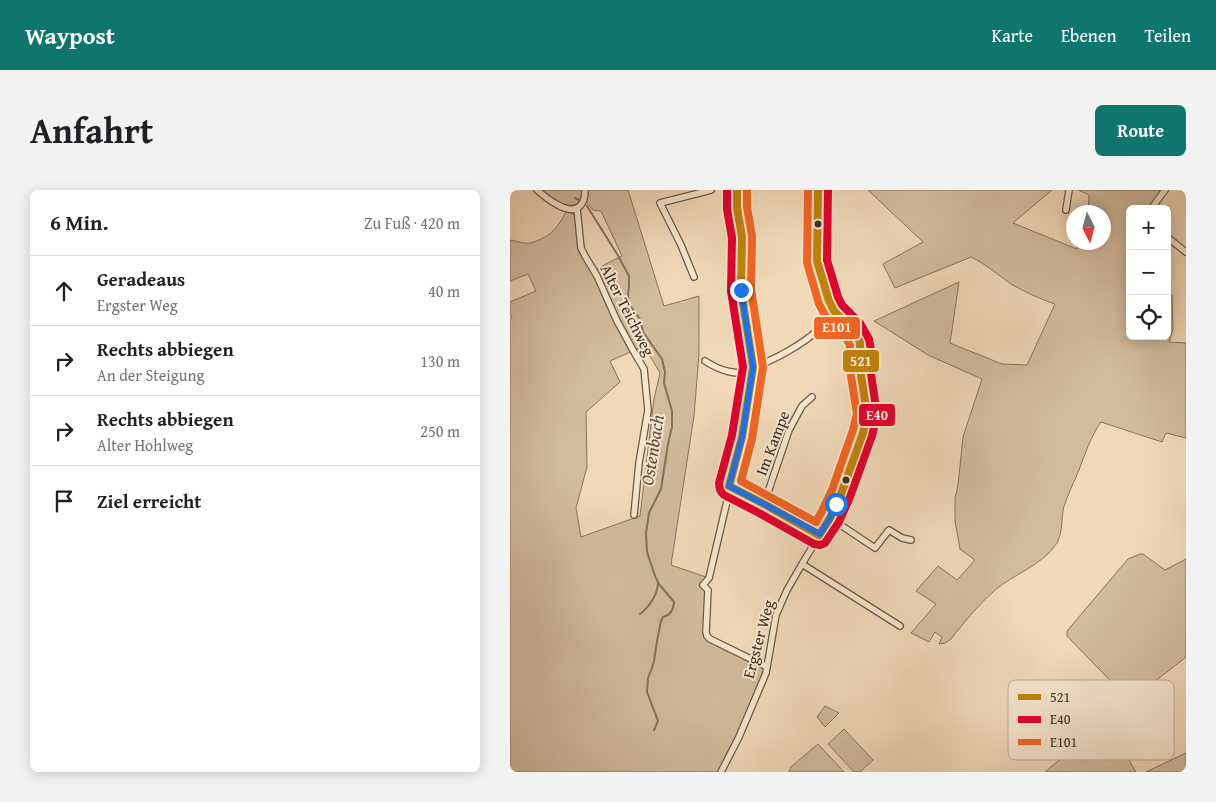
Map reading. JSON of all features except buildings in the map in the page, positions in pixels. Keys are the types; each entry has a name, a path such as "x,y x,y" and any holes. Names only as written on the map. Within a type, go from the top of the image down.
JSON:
{"street":[{"path":"537,190 546,199 568,208 577,208 582,204 585,190"},
{"path":"694,277 681,245 660,203 711,190"},
{"path":"737,190 737,208 742,237 741,290 753,367 742,437 709,578 703,585 708,590 707,636 767,667"},
{"name":"Ergster Weg","path":"721,772 739,737 764,678 776,615 787,590 830,518 846,481 866,423 867,414 861,375 860,342 852,329 834,311 817,260 818,190"},
{"path":"1067,205 1069,190"},
{"path":"1155,205 1165,190"},
{"name":"Alter Teichweg","path":"577,208 582,248 585,256 644,369 648,410 634,515"},
{"path":"1171,240 1186,252"},
{"path":"753,367 762,364 806,339 820,329 834,311"},
{"path":"705,361 716,369 752,374"},
{"name":"Im Kampe","path":"764,504 789,430 802,406 812,397"},
{"path":"729,486 820,534"},
{"path":"830,518 876,548 889,530 902,538 911,540"},
{"path":"802,564 900,626"}],"shaded area":[{"path":"540,190 582,190 579,203 569,205 558,202"},
{"path":"589,190 628,190 664,306 699,296 699,354 694,416 671,565 709,578 703,585 708,590 707,636 767,667 721,772 510,772 510,319 512,318 510,302 536,291 528,274 510,281 510,240 528,243 542,239 559,224 565,213 568,212 576,217 581,251 592,271 622,256 601,211 593,210 586,202","holes":["644,346 660,373 654,399 640,516 581,537 576,508 587,467 586,412 620,382 610,361"]},
{"path":"868,190 1052,190 1013,223 1066,245 1066,250 1111,250 1111,205 1088,205 1089,195 1078,190 1162,190 1152,205 1126,205 1126,340 1170,340 1169,342 1186,343 1186,438 1166,433 1162,442 1101,422 1091,439 1066,502 1057,543 1044,558 994,591 950,640 939,644 942,637 935,632 929,642 911,633 936,604 916,591 938,566 957,580 975,560 960,549 955,521 955,498 963,437 982,379 928,355 874,321 959,282 950,343 1002,364 1027,365 1055,304 1011,284 971,257 895,288 883,264 923,242"},
{"path":"1171,295 1172,295 1173,329 1171,336"},
{"path":"1143,554 1165,570 1186,559 1186,657 1157,680 1110,680 1067,636 1067,631 1128,559"},
{"path":"825,706 839,713 825,727 817,717"},
{"path":"844,729 873,760 860,772 854,772 828,744"},
{"path":"818,744 844,772 789,772 791,767"},
{"path":"1186,753 1186,772 1146,772 1174,760"},
{"path":"1059,760 1129,760 1136,772 1045,772"}],"waterway":[{"name":"Ostenbach","path":"575,198 581,201"},
{"name":"Ostenbach","path":"587,206 629,276 629,304 640,319 643,332 662,359 665,372 664,383 672,411 672,427 661,489 649,513 646,533 647,552 655,576 674,602 671,612 663,617 661,621 654,661 648,678 647,692 658,721 654,730"},
{"path":"640,614 653,599 657,591 658,582"}],"transit line":[{"name":"E40","path":"727,190 727,209 732,238 731,291 743,367 732,435 719,483 720,488 724,495 814,544 820,545 825,543 839,522 850,497 872,436 877,414 871,374 869,339 860,323 842,305 827,260 828,190"},
{"name":"521","path":"729,486 742,437 753,367 741,290 742,237 737,208 737,190"},
{"name":"E101","path":"747,190 747,207 752,236 751,289 763,367 752,439 741,481 816,522 832,490 857,414 851,376 850,345 844,335 825,315 819,304 807,263 808,190"},
{"name":"521","path":"818,190 817,261 829,301 834,311 852,329 860,342 861,375 867,414 863,433 841,494 830,518 819,535"},
{"name":"521","path":"729,486 819,535"}],"route":[{"path":"741,290 753,367 742,437 729,486 820,534 836,504"}]}
